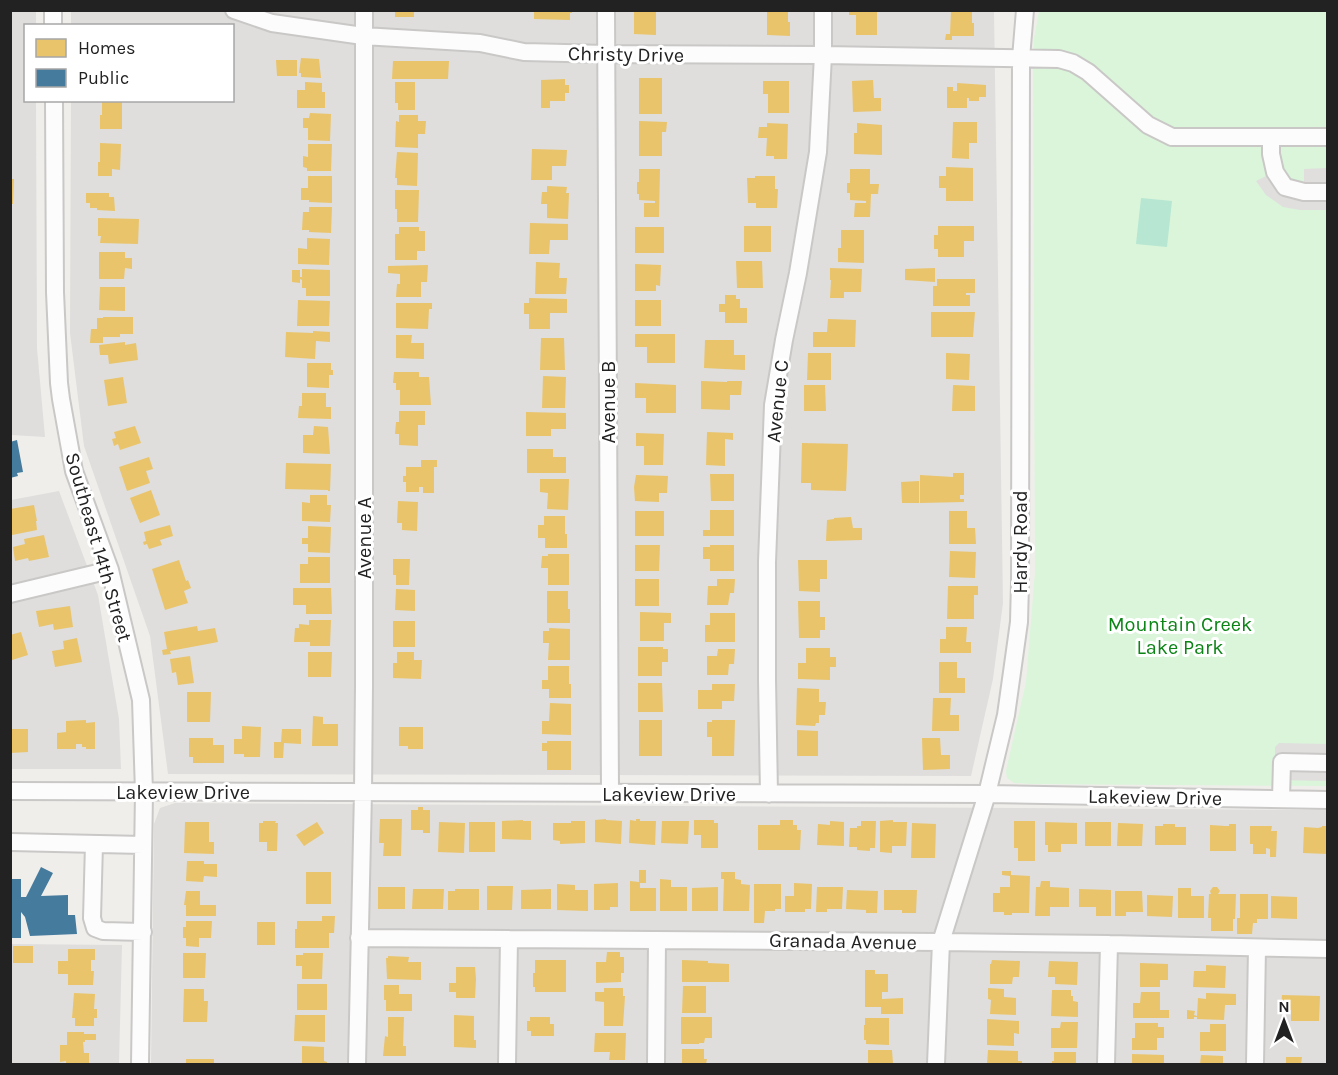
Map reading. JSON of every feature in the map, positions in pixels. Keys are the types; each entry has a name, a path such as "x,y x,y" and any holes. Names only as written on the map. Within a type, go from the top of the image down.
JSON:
{"street":[{"name":"Christy Drive","path":"234,10 272,23 363,36 480,43 524,52 1059,60 1072,63 1088,72 1148,125 1172,136 1328,138"},
{"name":"Avenue A","path":"357,1065 363,792 364,10"},
{"name":"Avenue B","path":"606,10 610,793"},
{"name":"Avenue C","path":"769,794 767,562 773,405 818,152 823,10"},
{"name":"Hardy Road","path":"936,1065 941,942 987,794 1006,715 1019,622 1021,58 1025,10"},
{"name":"Southeast 14th Street","path":"54,102 59,383 74,471 110,570 141,700 144,792 140,1065"},
{"path":"1271,137 1271,154 1275,172 1285,187 1304,192 1328,192"},
{"path":"10,594 110,570"},
{"path":"1281,799 1282,762 1328,763"},
{"name":"Lakeview Drive","path":"10,791 987,794 1328,800"},
{"path":"10,843 143,845"},
{"path":"94,844 92,918 95,928 103,931 143,932"},
{"name":"Granada Avenue","path":"359,938 1109,944 1328,950"},
{"path":"507,1065 509,939"},
{"path":"656,1065 657,940"},
{"path":"1106,1065 1109,944"},
{"path":"1255,1065 1257,948"}],"shaded area":[{"path":"10,11 36,11 36,24 24,24 24,102 36,102 37,348 45,437 11,435"},
{"path":"71,11 994,11 1003,603 993,679 971,776 168,774 150,636 84,446 70,333 71,102 234,102 234,24 71,24"},
{"path":"1327,168 1327,210 1300,210 1283,207 1266,195 1256,181 1268,175 1304,192 1304,169"},
{"path":"59,491 98,595 119,719 121,769 11,769 11,500"},
{"path":"1279,743 1327,744 1327,781 1275,780 1275,747"},
{"path":"175,803 1327,810 1327,1064 151,1064 154,824 160,808"},
{"path":"11,944 122,945 119,1064 11,1064"}],"green space":[{"name":"Mountain Creek Lake Park","path":"1039,11 1327,11 1327,786 1032,784 1014,783 1007,778 1006,771 1026,682 1035,572 1033,71 1034,39"},
{"path":"1141,198 1172,201 1167,247 1136,244"}],"building: Homes":[{"path":"395,10 414,10 414,17 395,17"},
{"path":"534,10 572,10 572,13 570,13 570,20 534,19"},
{"path":"634,10 656,10 656,35 634,34"},
{"path":"767,10 788,10 790,36 767,35"},
{"path":"849,10 877,10 877,35 856,35 856,15 849,15"},
{"path":"951,10 972,10 974,36 952,36 952,40 945,40 946,34 950,34"},
{"path":"301,58 319,59 321,78 301,77 299,73"},
{"path":"276,60 297,60 297,76 277,76"},
{"path":"393,61 449,61 448,79 392,79"},
{"path":"639,78 662,78 662,114 639,114"},
{"path":"565,79 565,85 569,85 569,93 565,93 565,101 550,101 550,108 541,108 541,80"},
{"path":"873,80 874,98 881,98 881,111 853,112 852,81"},
{"path":"763,81 789,81 789,113 768,113 768,94 763,94"},
{"path":"305,82 322,83 322,92 325,92 325,108 297,108 297,90 305,90"},
{"path":"395,82 415,82 415,110 398,110 398,103 395,103"},
{"path":"957,83 986,85 986,97 979,97 979,101 969,101 967,98 967,108 947,108 947,87 953,87 953,91 957,91"},
{"path":"102,102 122,102 122,129 100,129 100,115 102,115"},
{"path":"310,113 331,114 330,141 308,140 308,128 303,128 303,118 309,118"},
{"path":"399,115 418,115 418,121 426,121 425,134 418,134 418,148 395,147 396,121 399,122"},
{"path":"639,121 667,122 666,132 662,132 662,156 639,156"},
{"path":"953,122 977,122 977,143 969,143 969,159 952,158"},
{"path":"767,123 788,124 787,159 774,159 774,156 766,156 767,138 758,138 759,127 767,127"},
{"path":"857,123 882,125 882,155 854,154 854,133 857,133"},
{"path":"100,143 121,144 120,170 112,169 112,176 98,176"},
{"path":"308,144 332,144 331,171 307,171 307,168 303,167 303,156 308,157"},
{"path":"532,149 567,150 566,166 552,166 552,180 531,180"},
{"path":"397,152 418,153 417,186 397,185 397,178 395,178"},
{"path":"946,167 973,168 973,201 946,201 946,188 939,188 939,176 946,176"},
{"path":"639,169 660,169 659,217 644,217 644,203 655,203 655,201 639,200 637,182 639,182"},
{"path":"850,169 870,169 870,184 879,184 878,194 871,194 870,217 854,217 855,203 866,203 866,201 850,200 847,183 850,183"},
{"path":"308,176 332,176 332,203 301,200 301,188 308,188"},
{"path":"755,176 775,176 775,189 778,189 777,208 756,208 756,203 748,203 747,178 755,178"},
{"path":"10,179 14,179 13,204 10,204"},
{"path":"547,186 567,187 566,193 569,193 568,219 547,218 547,204 541,204 542,192 547,192"},
{"path":"395,190 419,190 418,222 397,222"},
{"path":"86,193 109,193 109,197 114,197 115,211 90,208 90,203 86,203"},
{"path":"309,207 332,207 331,233 302,230 303,212 309,212"},
{"path":"98,218 139,219 138,244 100,243"},
{"path":"530,223 568,224 568,240 550,240 549,254 529,254"},
{"path":"744,226 771,226 771,252 744,252"},
{"path":"938,226 974,226 974,241 964,241 964,257 938,257 938,249 934,249 934,235 938,235"},
{"path":"399,227 419,227 419,231 425,231 425,251 417,251 417,260 395,260 395,234 399,234"},
{"path":"635,227 664,227 664,253 635,253"},
{"path":"841,230 864,230 864,263 838,262"},
{"path":"307,238 330,239 329,265 298,264 298,248 307,249"},
{"path":"99,252 125,252 125,258 132,258 132,269 125,268 124,279 99,279"},
{"path":"736,261 762,261 763,288 737,288"},
{"path":"536,262 560,263 559,278 567,278 566,294 535,294"},
{"path":"635,264 661,265 660,286 656,285 656,291 635,291"},
{"path":"428,265 427,282 421,282 421,297 396,297 400,274 388,273 388,266"},
{"path":"830,268 862,269 861,292 844,292 844,298 830,298"},
{"path":"935,268 935,282 905,280 905,269"},
{"path":"302,269 330,270 330,296 306,296 306,288 302,288 302,280 300,279 300,283 292,282 292,270 300,270 300,277 302,277"},
{"path":"937,279 975,279 975,293 966,293 970,295 970,306 933,306 933,286 937,286"},
{"path":"100,287 125,287 125,311 99,310"},
{"path":"725,295 736,295 736,299 740,299 740,308 747,308 747,323 725,323 725,312 719,312 719,304 725,304"},
{"path":"529,298 567,299 567,313 550,313 550,329 529,329 529,314 524,314 524,303 529,303"},
{"path":"298,300 330,301 329,326 297,326"},
{"path":"635,300 661,300 661,326 635,326"},
{"path":"396,303 432,303 432,309 429,309 428,329 396,328"},
{"path":"931,312 975,312 973,337 931,337"},
{"path":"133,317 133,334 103,337 103,343 90,343 91,329 97,329 97,318"},
{"path":"828,319 856,320 855,347 813,347 813,332 827,332"},
{"path":"313,331 330,332 330,342 316,341 315,359 285,357 286,332 313,333"},
{"path":"635,334 675,334 675,363 647,363 647,347 635,347"},
{"path":"396,335 412,335 411,343 424,343 424,359 396,358"},
{"path":"541,338 564,338 565,370 540,370"},
{"path":"705,340 734,340 734,355 745,355 745,370 704,368"},
{"path":"125,342 125,345 136,343 138,360 109,364 108,355 100,355 99,345"},
{"path":"808,353 831,353 831,380 807,380"},
{"path":"946,353 970,354 969,380 946,379"},
{"path":"307,363 331,363 333,375 329,375 329,388 307,387"},
{"path":"394,372 419,372 419,377 429,377 431,405 400,405 400,390 396,390 396,383 393,383"},
{"path":"543,376 566,377 565,408 542,408"},
{"path":"123,377 127,403 108,406 104,380"},
{"path":"701,381 742,381 741,395 730,395 730,410 701,409"},
{"path":"635,383 676,385 676,413 646,413 646,398 635,398"},
{"path":"804,385 825,385 826,411 804,411"},
{"path":"953,385 975,386 975,411 952,411"},
{"path":"302,393 326,393 326,407 331,407 331,419 298,418 299,406 302,406"},
{"path":"399,411 425,411 425,425 418,425 418,446 399,445 399,434 395,434 396,422 399,422"},
{"path":"526,412 566,413 566,429 551,429 551,436 526,436"},
{"path":"135,426 141,443 120,450 118,444 114,446 112,439 116,438 114,432"},
{"path":"314,426 328,427 330,454 303,453 303,435 313,435"},
{"path":"707,432 733,433 733,440 725,439 725,466 706,465"},
{"path":"636,433 664,434 663,465 644,465 644,446 636,446"},
{"path":"802,443 848,444 846,491 811,490 811,483 801,483"},
{"path":"527,449 553,449 553,457 566,457 566,473 527,473"},
{"path":"149,457 153,469 146,471 150,483 127,491 119,467"},
{"path":"421,460 437,460 437,467 434,467 434,493 423,493 423,487 419,487 419,492 406,492 406,482 403,482 403,476 406,476 406,467 421,467"},
{"path":"286,463 331,464 330,491 285,489"},
{"path":"953,473 964,473 964,495 960,495 960,499 964,499 964,502 920,503 920,475 953,477"},
{"path":"710,474 734,474 734,501 711,501"},
{"path":"636,475 668,476 667,493 659,493 659,502 635,501"},
{"path":"540,479 569,479 568,510 547,509 548,493 540,492"},
{"path":"919,481 919,503 902,503 901,482"},
{"path":"151,490 160,515 140,523 130,498"},
{"path":"310,495 327,495 327,505 331,505 330,522 302,521 302,502 310,503"},
{"path":"398,501 418,502 417,531 402,530 402,523 397,523"},
{"path":"34,505 37,530 12,535 10,509"},
{"path":"710,510 734,510 734,536 703,536 703,530 710,530"},
{"path":"635,511 664,511 664,536 635,536"},
{"path":"949,511 967,511 967,528 975,528 976,544 949,544"},
{"path":"544,516 565,516 567,548 545,548 545,538 538,538 538,525 544,525"},
{"path":"851,517 853,528 862,528 862,540 826,541 827,520"},
{"path":"170,525 173,536 160,540 162,545 149,549 147,544 144,545 143,542 146,541 144,532"},
{"path":"308,526 331,527 330,553 308,552 308,544 302,544 302,538 308,538"},
{"path":"44,535 49,557 15,561 13,547 25,544 24,539"},
{"path":"635,545 660,545 659,571 635,571"},
{"path":"710,545 734,545 734,571 710,571 710,559 703,559 703,547 710,547"},
{"path":"950,551 976,552 975,578 949,577"},
{"path":"548,554 569,554 569,585 548,585 548,568 541,568 542,556 548,556"},
{"path":"308,557 330,557 330,583 300,583 300,564 308,564"},
{"path":"393,559 410,559 409,585 396,585 396,575 393,575"},
{"path":"179,560 186,581 188,580 191,588 184,591 188,603 165,610 152,569"},
{"path":"798,560 827,560 827,579 820,579 820,592 799,591"},
{"path":"635,579 659,579 659,606 635,606"},
{"path":"717,579 735,579 734,593 730,593 728,605 707,605 708,586 717,586"},
{"path":"948,586 978,586 978,595 974,595 974,619 947,619"},
{"path":"293,588 331,588 332,614 306,614 306,605 293,605"},
{"path":"396,589 415,590 415,611 395,610"},
{"path":"547,591 568,591 570,623 547,623"},
{"path":"798,601 820,601 820,617 825,617 825,630 820,630 820,638 799,638"},
{"path":"70,606 73,627 54,630 53,624 39,627 36,611"},
{"path":"640,612 671,613 671,623 664,623 664,641 640,641"},
{"path":"710,613 735,613 735,642 705,642 705,625 710,625"},
{"path":"309,620 331,620 330,646 310,646 310,642 294,642 295,628 299,628 299,624 309,625"},
{"path":"393,621 415,621 415,647 393,647"},
{"path":"197,626 198,631 215,628 218,642 170,651 171,654 163,655 162,650 167,649 164,632"},
{"path":"946,627 967,627 966,642 971,642 971,653 940,653 940,639 946,639"},
{"path":"549,628 570,629 570,660 548,660 549,643 543,643 543,631 549,631"},
{"path":"21,632 28,655 12,660 10,635"},
{"path":"77,638 82,662 55,667 52,651 64,649 63,641"},
{"path":"638,647 668,649 668,662 662,662 662,676 638,676"},
{"path":"806,648 830,648 830,657 836,657 836,667 830,667 830,680 798,679 798,663 806,663"},
{"path":"718,649 735,649 734,664 729,664 728,675 707,675 707,656 717,656"},
{"path":"308,652 332,652 331,677 308,677"},
{"path":"397,652 414,652 414,660 422,660 421,679 393,678 393,663 397,663"},
{"path":"190,656 194,683 178,685 176,672 172,673 170,659"},
{"path":"939,662 957,662 957,678 965,678 965,693 939,693"},
{"path":"548,666 569,666 571,698 549,698 549,689 542,689 542,680 548,680"},
{"path":"638,683 662,683 663,712 638,712"},
{"path":"712,684 735,684 734,701 722,701 722,709 698,709 698,690 712,690"},
{"path":"797,688 819,689 819,702 826,702 825,715 819,715 819,723 815,726 796,725"},
{"path":"187,692 211,692 210,722 187,722"},
{"path":"933,698 951,698 950,715 959,715 959,731 932,731"},
{"path":"550,703 571,704 571,735 542,734 542,721 549,721"},
{"path":"313,716 323,717 323,724 338,724 338,746 312,746"},
{"path":"86,720 86,723 95,722 95,749 86,749 82,747 82,744 76,744 76,749 57,749 57,733 66,732 66,721"},
{"path":"639,720 662,720 662,756 639,756"},
{"path":"712,720 735,720 734,756 712,756 712,737 707,737 707,722 712,722"},
{"path":"242,726 261,727 260,757 244,757 244,754 234,754 234,739 242,739"},
{"path":"399,727 423,727 423,749 408,749 408,746 399,746"},
{"path":"10,729 28,729 28,752 10,753"},
{"path":"282,729 301,729 301,744 284,743 283,758 274,758 274,742 281,742"},
{"path":"797,730 818,731 818,756 797,756"},
{"path":"189,738 213,738 213,745 224,745 224,763 193,763 193,757 189,757"},
{"path":"922,738 940,738 941,755 950,755 950,769 923,770"},
{"path":"547,741 571,741 571,770 547,770 547,751 542,751 542,743 547,743"},
{"path":"418,807 430,810 430,833 423,833 423,830 411,830 411,810 418,810"},
{"path":"380,819 402,819 401,856 383,856 384,843 379,843"},
{"path":"636,819 656,821 655,845 629,843 630,820 636,821"},
{"path":"595,820 622,821 621,844 595,842"},
{"path":"694,820 714,820 714,823 718,823 718,848 701,848 701,835 694,835"},
{"path":"780,820 793,820 793,825 797,825 797,830 801,830 800,850 758,850 758,825 780,825"},
{"path":"893,820 893,822 907,822 906,846 892,846 892,853 880,852 880,821"},
{"path":"263,821 278,823 277,851 267,851 267,842 259,842 259,823"},
{"path":"502,821 531,821 531,840 502,839"},
{"path":"571,821 585,821 585,843 560,844 560,841 553,840 553,823 571,823"},
{"path":"662,821 689,821 688,844 661,843"},
{"path":"830,821 844,822 844,846 817,845 818,824 830,825"},
{"path":"861,821 876,821 875,848 870,848 870,851 849,847 850,828 861,826"},
{"path":"1014,821 1035,821 1035,861 1018,861 1018,848 1014,848"},
{"path":"185,822 209,822 209,842 214,842 214,854 184,853"},
{"path":"317,822 324,833 304,846 296,835"},
{"path":"439,822 465,823 464,853 438,852"},
{"path":"469,822 495,822 495,852 469,852"},
{"path":"1045,822 1077,823 1077,844 1061,844 1061,852 1048,852 1048,845 1045,845"},
{"path":"1085,822 1111,822 1111,846 1085,846"},
{"path":"912,823 936,824 935,858 911,858"},
{"path":"1118,823 1143,824 1142,846 1117,846"},
{"path":"1163,824 1186,827 1186,845 1155,845 1155,826 1163,826"},
{"path":"1229,824 1236,824 1236,851 1210,851 1210,825 1229,826"},
{"path":"1250,826 1272,826 1271,831 1277,831 1276,857 1270,857 1270,849 1266,848 1266,854 1253,854 1253,844 1250,844"},
{"path":"1328,826 1328,854 1303,853 1304,827"},
{"path":"187,861 217,864 217,877 204,876 203,882 186,881"},
{"path":"639,870 646,870 646,883 640,883 640,888 656,888 656,911 630,911 630,881 639,882"},
{"path":"1002,871 1011,871 1011,875 1030,876 1029,913 1004,915 1004,912 993,912 993,893 1000,893 1000,887 1010,887 1010,876 1002,875"},
{"path":"306,872 331,872 331,904 306,904"},
{"path":"721,872 735,872 735,879 741,880 741,884 750,885 749,911 723,911 724,879 721,879"},
{"path":"660,879 671,880 671,887 687,887 687,911 660,911"},
{"path":"1041,881 1050,881 1050,887 1069,888 1069,907 1050,907 1050,916 1035,916 1036,887 1040,887"},
{"path":"618,883 618,907 610,907 610,910 594,910 594,884"},
{"path":"794,883 812,884 811,909 805,909 805,912 785,912 785,896 794,896"},
{"path":"557,884 575,885 575,890 588,890 588,911 557,910"},
{"path":"754,884 781,884 781,909 765,911 764,923 754,923"},
{"path":"487,886 513,886 512,910 487,910"},
{"path":"378,887 405,887 405,909 378,909"},
{"path":"718,887 718,911 692,911 692,888"},
{"path":"817,887 843,887 842,909 816,912"},
{"path":"1213,887 1217,887 1220,891 1218,894 1236,894 1233,931 1211,931 1211,918 1208,918 1209,894"},
{"path":"1178,888 1191,888 1191,896 1204,896 1204,918 1178,918"},
{"path":"413,889 444,889 443,909 412,909"},
{"path":"455,889 479,889 479,910 448,910 448,891 455,891"},
{"path":"551,889 551,909 521,909 521,890"},
{"path":"1079,889 1111,890 1111,916 1096,916 1096,907 1079,907"},
{"path":"847,890 878,891 877,913 846,909"},
{"path":"884,890 917,890 916,913 884,910"},
{"path":"186,891 200,891 200,905 216,905 216,916 186,916 186,905 184,905"},
{"path":"1115,891 1142,891 1143,912 1126,912 1126,916 1115,916"},
{"path":"1240,894 1268,894 1268,919 1257,919 1257,923 1253,923 1252,934 1237,934"},
{"path":"1147,895 1173,896 1172,917 1147,916"},
{"path":"1271,896 1297,897 1297,919 1271,918"},
{"path":"322,916 335,916 334,933 329,933 329,948 295,948 297,921 322,921"},
{"path":"186,921 212,921 211,938 199,938 199,947 186,946 183,927 186,927"},
{"path":"257,922 275,922 275,945 257,945"},
{"path":"13,946 33,946 33,963 13,963"},
{"path":"68,949 95,949 95,960 91,960 91,971 94,971 93,985 68,985 68,974 58,974 58,961 68,961"},
{"path":"607,952 620,952 620,957 624,957 624,973 621,973 621,982 596,983 596,962 606,962"},
{"path":"183,953 206,953 205,978 183,978"},
{"path":"303,953 323,953 322,979 302,979 302,966 296,966 296,955 303,955"},
{"path":"388,956 409,957 408,962 421,962 421,980 387,979 386,958"},
{"path":"535,960 566,960 566,992 535,992 533,973 535,973"},
{"path":"682,960 729,964 729,982 682,982"},
{"path":"992,960 1020,961 1019,977 1013,977 1012,984 990,984"},
{"path":"1049,961 1078,962 1077,985 1055,984 1055,977 1048,977"},
{"path":"1140,963 1168,964 1168,980 1160,980 1160,987 1140,987"},
{"path":"1206,965 1226,966 1225,988 1193,987 1194,971 1206,971"},
{"path":"456,967 475,967 475,998 456,998 456,992 449,992 449,983 456,983"},
{"path":"865,970 875,970 875,974 888,974 888,992 882,992 882,999 903,998 903,1014 881,1014 881,1007 865,1007"},
{"path":"297,984 327,984 327,1010 297,1010"},
{"path":"384,985 399,985 399,994 412,994 412,1011 386,1011"},
{"path":"683,986 706,986 706,1013 682,1013"},
{"path":"604,988 623,988 623,996 625,996 623,1026 604,1026 604,1002 595,1001 595,992 604,992"},
{"path":"988,988 1004,989 1004,997 1016,998 1016,1015 990,1014 991,1000 988,999"},
{"path":"184,989 204,989 204,1001 208,1001 207,1022 183,1022"},
{"path":"1052,990 1071,990 1073,1001 1078,1002 1078,1017 1051,1016"},
{"path":"1141,992 1160,992 1160,1010 1169,1010 1169,1018 1133,1018 1133,1003 1140,1003"},
{"path":"74,993 95,994 94,1009 97,1009 97,1018 94,1018 94,1026 75,1026 75,1018 72,1018"},
{"path":"1206,993 1236,994 1236,1005 1225,1005 1224,1020 1197,1019 1197,1017 1187,1019 1187,1010 1195,1011 1194,1015 1197,1016 1198,998 1206,999"},
{"path":"1282,995 1320,996 1319,1021 1291,1021 1291,1010 1281,1010"},
{"path":"295,1015 325,1015 325,1042 294,1041"},
{"path":"454,1015 474,1016 476,1048 454,1047"},
{"path":"388,1017 404,1017 403,1046 406,1046 406,1056 383,1056 385,1036 388,1037"},
{"path":"530,1017 550,1017 550,1024 554,1024 554,1036 531,1036 531,1031 527,1031 527,1021 530,1021"},
{"path":"681,1017 712,1017 712,1038 705,1038 704,1043 699,1044 681,1044"},
{"path":"865,1018 889,1018 889,1045 866,1044 864,1040"},
{"path":"987,1019 1019,1021 1019,1034 1014,1033 1014,1046 987,1045"},
{"path":"1061,1022 1078,1022 1077,1048 1051,1048 1051,1028 1060,1028"},
{"path":"1135,1023 1158,1023 1158,1027 1164,1027 1164,1038 1157,1038 1157,1050 1132,1050"},
{"path":"1210,1024 1226,1024 1226,1051 1200,1051 1200,1032 1210,1032"},
{"path":"67,1032 96,1034 96,1040 83,1042 84,1053 89,1053 89,1064 60,1062 60,1045 67,1045"},
{"path":"595,1033 626,1033 625,1060 609,1060 610,1052 594,1052"},
{"path":"302,1046 324,1047 324,1061 327,1064 302,1064"},
{"path":"682,1049 704,1049 706,1064 682,1064"},
{"path":"868,1050 892,1050 893,1064 868,1064"},
{"path":"988,1050 1018,1051 1018,1061 1022,1061 1022,1064 987,1064"},
{"path":"1054,1052 1076,1052 1076,1064 1052,1064"},
{"path":"1132,1054 1164,1055 1164,1064 1132,1064"},
{"path":"1201,1055 1223,1056 1223,1064 1200,1064"},
{"path":"1286,1057 1302,1057 1301,1064 1286,1064"},
{"path":"186,1059 214,1059 214,1064 186,1064"}],"building: Public":[{"path":"17,440 23,472 10,478 10,442"},
{"path":"41,867 53,873 41,896 68,895 68,915 75,915 77,934 30,936 25,917 21,912 21,938 10,938 10,879 21,879 21,897 26,897"}]}
